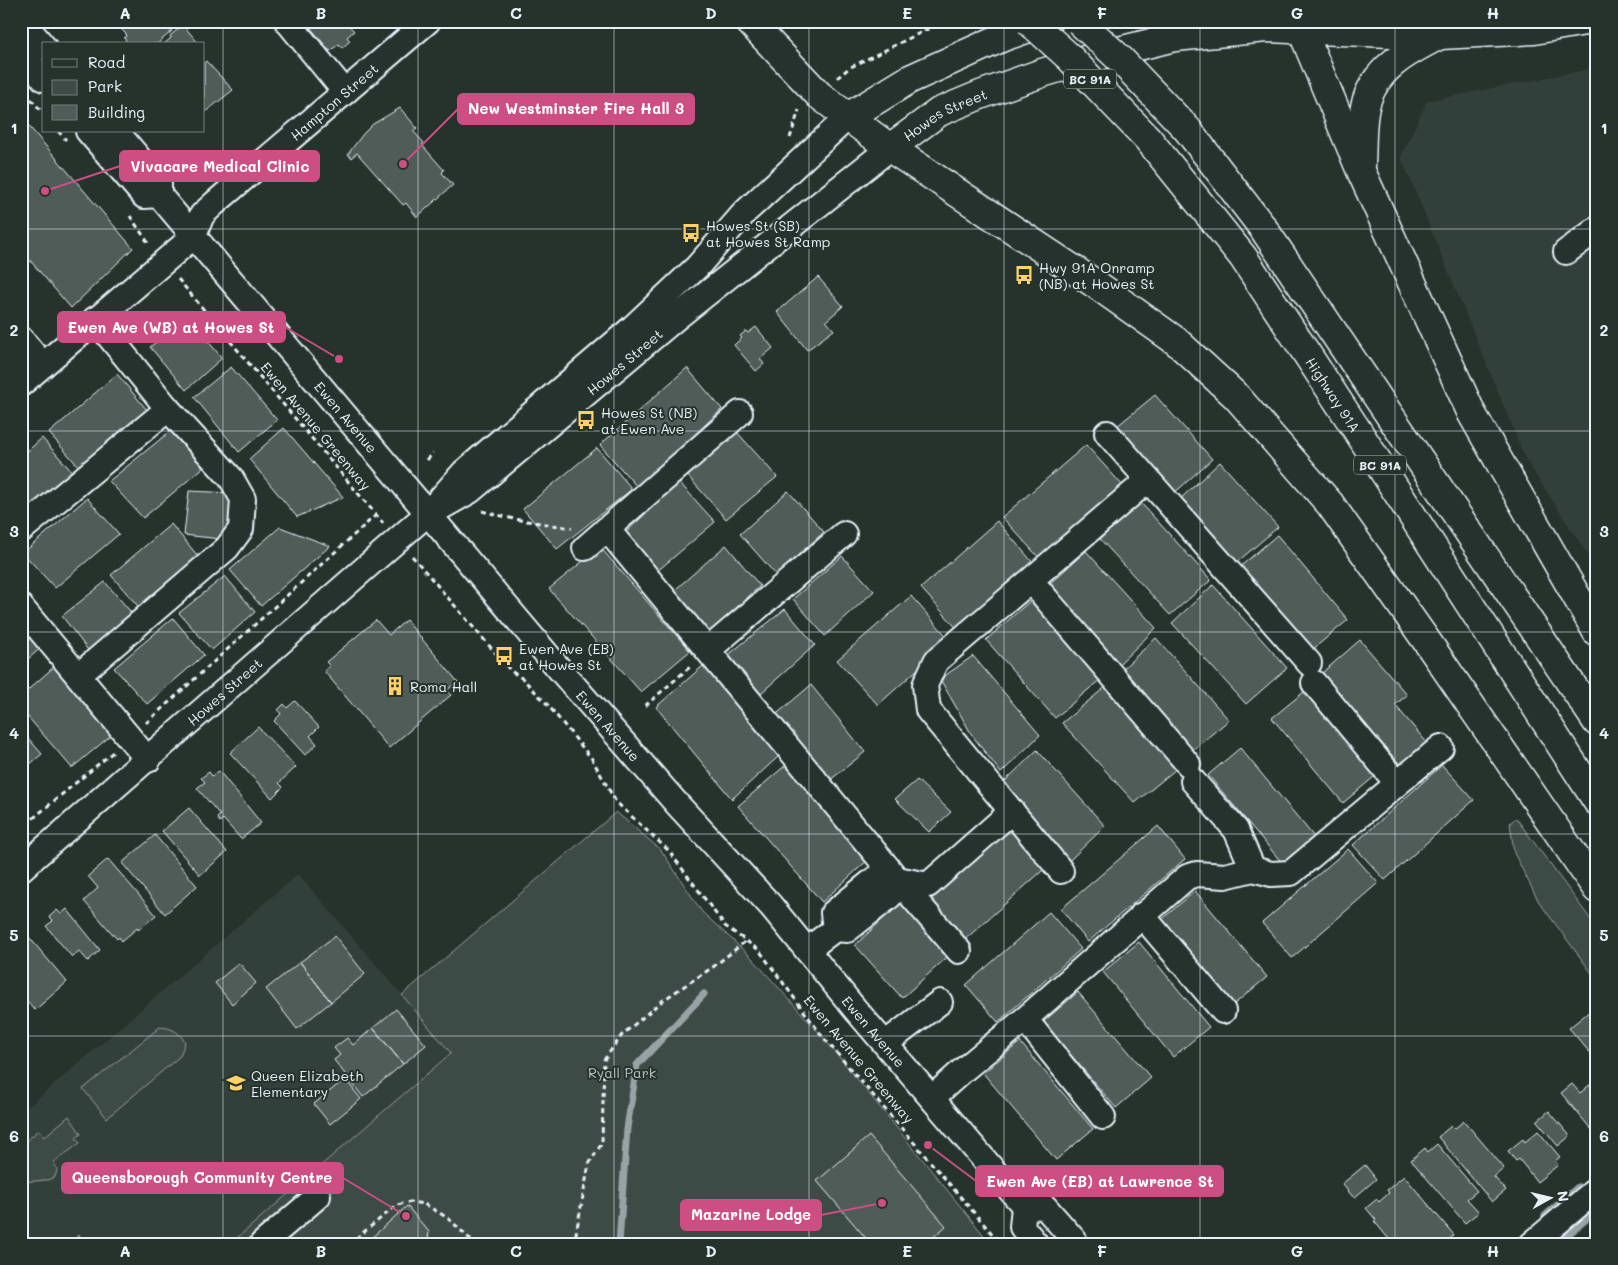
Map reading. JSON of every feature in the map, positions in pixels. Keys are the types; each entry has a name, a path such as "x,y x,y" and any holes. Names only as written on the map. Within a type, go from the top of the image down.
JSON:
{"main road":[{"path":"748,21 819,95 890,148 1097,285 1176,341 1237,397 1330,504 1428,642 1597,889"},
{"name":"Highway 91A","path":"1029,21 1069,58 1148,139 1243,256 1597,800"},
{"name":"Howes Street","path":"848,117 910,79 1003,37 1049,21"},
{"name":"BC 91A","path":"1079,21 1120,59 1187,129 1263,228 1597,722"},
{"name":"Howes Street","path":"890,148 939,112 980,95 1033,76 1102,55 1175,37 1300,25 1440,35 1534,30 1584,21"},
{"path":"1300,25 1361,171 1472,414 1597,632"},
{"path":"1361,171 1365,107 1375,82 1393,62 1411,49 1440,35"}],"street":[{"path":"22,21 42,45"},
{"path":"287,21 345,92"},
{"name":"Hampton Street","path":"21,384 193,237 202,214 428,21"},
{"path":"21,53 42,77"},
{"name":"Howes Street","path":"21,869 148,760 427,514 464,472 631,329 697,267 745,212 848,117"},
{"path":"89,132 144,196 158,195"},
{"name":"Ewen Avenue","path":"117,132 159,182 158,195 193,237 561,671 771,906 1024,1206"},
{"name":"Howes Street","path":"427,514 470,491 676,318 890,148"},
{"path":"1566,252 1597,229"},
{"path":"79,674 227,548 241,529 243,500 231,478 168,409 95,319"},
{"path":"21,339 43,365"},
{"path":"21,530 168,409"},
{"path":"586,548 740,413"},
{"path":"1107,433 1311,673 1397,784"},
{"path":"1061,871 928,710 926,684 936,661 1148,480"},
{"path":"605,531 708,650 893,879 959,951"},
{"path":"708,650 844,534"},
{"path":"1031,581 1236,830 1252,869"},
{"path":"21,607 79,674 148,760"},
{"path":"932,1098 1187,877 1197,874 1224,876 1252,869 1272,874 1291,873 1441,747"},
{"path":"893,879 928,885 1012,811"},
{"path":"807,950 835,929 848,930 890,896 893,879"},
{"path":"1142,915 1224,1011"},
{"path":"886,1043 940,1002"},
{"path":"1025,1019 1103,1117"},
{"path":"1532,1244 1597,1189"},
{"path":"262,1244 318,1196"},
{"path":"1036,1244 1022,1227 1024,1206 1045,1207 1074,1240 1074,1244"}],"path":[{"path":"835,80 849,68 944,21"},
{"path":"790,138 799,110"},
{"name":"Ewen Avenue Greenway","path":"176,272 177,277 383,524"},
{"path":"426,460 432,453"},
{"path":"479,511 514,519 605,531"},
{"path":"146,724 376,515"},
{"name":"Ewen Avenue Greenway","path":"408,551 511,671 524,679 547,704 592,759 616,802 669,850 725,926 759,950 823,1038 1001,1244"},
{"path":"646,706 708,650"},
{"path":"21,832 31,820 116,749"},
{"path":"574,1244 589,1164 602,1142 604,1060 622,1035 662,1001 713,967 746,941"},
{"path":"349,1244 397,1205 410,1202 424,1204 448,1218 476,1244"}],"shaded area":[{"path":"1597,65 1597,569 1526,460 1401,157 1427,101 1585,70"},
{"name":"Queen Elizabeth Elementary","path":"298,874 451,1052 230,1244 21,1244 21,1113"}],"green space":[{"name":"Ryall Park","path":"616,812 661,850 702,912 751,957 823,1037 991,1244 230,1244 451,1053 402,995"},
{"path":"1516,818 1597,928 1597,980 1539,902 1514,853 1510,823"},
{"path":"160,1027 169,1028 178,1033 183,1039 185,1042 180,1056 107,1118 83,1089"},
{"path":"69,1116 81,1134 76,1138 80,1143 54,1162 57,1170 55,1177 47,1180 21,1182 21,1145 39,1130 44,1137"}],"building":[{"path":"130,21 164,21 172,31 159,42 127,42 124,38 127,35 121,29"},
{"path":"315,21 345,21 354,31 347,37 350,41 342,48 339,44 330,51 309,26"},
{"path":"183,25 197,42 166,42 171,38 170,36"},
{"path":"205,62 233,90 205,112"},
{"path":"400,108 417,128 413,131 424,143 422,145 444,170 442,173 453,185 417,217 406,203 403,205 357,153 351,158 348,154 373,124"},
{"path":"21,117 133,248 71,308 21,250"},
{"path":"818,277 843,306 826,321 834,330 807,350 777,312"},
{"path":"187,316 222,358 186,390 150,347"},
{"path":"756,327 773,348 760,359 764,364 756,371 734,345 742,338 740,336 746,331 748,333"},
{"path":"231,367 277,420 239,452 194,397"},
{"path":"687,368 722,409 638,488 600,445"},
{"path":"117,374 147,410 80,468 49,433"},
{"path":"1155,395 1212,459 1171,496 1111,431"},
{"path":"179,424 210,462 143,518 109,481"},
{"path":"284,428 343,497 297,517 249,459"},
{"path":"736,431 777,477 726,519 686,474"},
{"path":"42,438 74,474 21,519 21,457"},
{"path":"1086,445 1124,487 1042,561 1002,517"},
{"path":"597,448 632,489 557,549 523,509"},
{"path":"1220,462 1278,527 1236,563 1180,499"},
{"path":"679,482 715,522 655,573 622,536"},
{"path":"189,491 233,493 230,540 184,535"},
{"path":"788,491 824,532 776,575 740,534"},
{"path":"87,498 119,534 55,588 23,553"},
{"path":"1140,502 1211,580 1170,615 1100,539"},
{"path":"997,521 1035,565 960,632 921,588"},
{"path":"171,524 203,562 143,612 111,575"},
{"path":"280,527 330,546 261,606 230,570"},
{"path":"1277,535 1348,620 1307,654 1234,572"},
{"path":"726,545 760,586 704,637 668,596"},
{"path":"600,547 690,651 641,692 549,589"},
{"path":"1086,551 1156,628 1119,664 1047,586"},
{"path":"842,556 874,591 825,636 793,599"},
{"path":"225,576 255,612 212,650 179,613"},
{"path":"105,582 135,617 91,654 62,616"},
{"path":"1213,585 1287,668 1246,704 1172,623"},
{"path":"911,596 950,640 878,705 837,660"},
{"path":"1030,601 1102,678 1055,718 986,640"},
{"path":"785,609 815,645 760,694 727,656"},
{"path":"173,618 204,655 147,704 114,668"},
{"name":"Roma Hall","path":"376,620 389,635 406,620 458,682 447,690 451,695 389,748 324,671 330,666 326,662"},
{"path":"21,621 43,646 21,665"},
{"path":"1156,638 1229,720 1189,753 1118,673"},
{"path":"1360,640 1407,695 1395,705 1428,744 1402,767 1322,673"},
{"path":"973,656 1040,735 1001,773 972,735 940,679"},
{"path":"56,665 115,732 72,768 21,709 21,696"},
{"path":"704,665 779,756 732,799 656,707"},
{"path":"1109,684 1182,764 1135,803 1062,723"},
{"path":"811,685 865,752 824,785 772,718"},
{"path":"1305,691 1375,776 1343,803 1272,718"},
{"path":"295,701 319,727 310,736 317,744 305,755 274,721 281,714 278,710 284,704 287,708"},
{"path":"258,727 296,767 279,783 283,787 272,798 230,753"},
{"path":"21,730 42,754 21,769"},
{"path":"1240,748 1315,838 1283,864 1208,775"},
{"path":"1037,750 1105,826 1069,861 1001,785"},
{"path":"787,764 870,858 822,902 738,806"},
{"path":"1442,765 1474,800 1385,880 1353,845"},
{"path":"219,771 261,823 241,839 223,819 220,822 217,818 220,815 197,788 205,782 201,778 209,772 212,776"},
{"path":"917,780 951,812 929,832 895,799"},
{"path":"189,808 227,852 200,875 162,831"},
{"path":"1013,823 1051,863 961,943 925,902"},
{"path":"1158,826 1185,859 1088,942 1061,909"},
{"path":"155,835 197,886 165,914 122,863"},
{"path":"1348,849 1378,883 1292,958 1262,923"},
{"path":"108,859 156,915 122,941 119,937 117,939 84,901 98,888 88,876"},
{"path":"1195,891 1267,977 1232,1006 1160,921"},
{"path":"907,897 955,950 902,998 855,945"},
{"path":"67,909 100,950 88,961 79,951 72,957 46,926 53,921 49,917 57,910 61,914"},
{"path":"1049,912 1081,949 998,1022 966,985"},
{"path":"28,936 67,982 35,1010 21,994 21,942"},
{"path":"335,936 365,974 331,1002 300,962"},
{"path":"1139,942 1209,1027 1173,1057 1103,972"},
{"path":"300,962 331,1002 297,1029 266,989"},
{"path":"239,963 256,983 232,1004 215,983"},
{"path":"1078,992 1151,1078 1116,1108 1043,1022"},
{"path":"396,1009 426,1045 403,1064 373,1028"},
{"path":"1590,1011 1597,1020 1597,1061 1569,1028"},
{"path":"373,1028 403,1064 363,1097 334,1060 340,1055 334,1048 347,1038 353,1045"},
{"path":"1020,1042 1093,1129 1056,1160 983,1073"},
{"path":"345,1079 361,1099 330,1124 314,1104"},
{"path":"1592,1083 1597,1089 1597,1124 1591,1129 1561,1093 1572,1084 1580,1093"},
{"path":"1549,1111 1570,1136 1558,1146 1537,1121"},
{"path":"1464,1121 1504,1168 1494,1177 1506,1190 1492,1202 1438,1137 1451,1126 1454,1129"},
{"path":"1538,1131 1560,1157 1555,1161 1558,1165 1537,1182 1519,1159 1516,1161 1508,1151 1523,1139 1525,1142"},
{"path":"869,1136 946,1226 925,1244 871,1244 817,1181"},
{"path":"1437,1144 1477,1191 1467,1199 1479,1212 1465,1223 1411,1160 1425,1148 1428,1152"},
{"path":"1365,1165 1376,1179 1354,1198 1342,1184"},
{"path":"1404,1176 1454,1235 1444,1244 1393,1244 1366,1208 1377,1199 1379,1202 1389,1193 1387,1190"},
{"path":"407,1206 429,1232 428,1239 432,1244 369,1244 372,1242 370,1239"},
{"path":"79,1235 86,1244 69,1244"}],"waterway":[{"path":"619,1244 627,1128 637,1065 704,994"},
{"path":"1545,1216 1578,1187"},
{"path":"1557,1244 1597,1210"},
{"path":"1512,1244 1515,1241"}],"place":[{"name":"New Westminster Fire Hall 3","path":"403,164"},
{"name":"Vivacare Medical Clinic","path":"45,191"},
{"name":"Howes St (SB) at Howes St Ramp","path":"691,233"},
{"name":"Hwy 91A Onramp (NB) at Howes St","path":"1024,275"},
{"name":"Ewen Ave (WB) at Howes St","path":"339,359"},
{"name":"Howes St (NB) at Ewen Ave","path":"586,420"},
{"name":"Ewen Ave (EB) at Howes St","path":"504,656"},
{"name":"Roma Hall","path":"395,686"},
{"name":"Queen Elizabeth Elementary","path":"236,1083"},
{"name":"Ewen Ave (EB) at Lawrence St","path":"928,1145"},
{"name":"Mazarine Lodge","path":"882,1203"},
{"name":"Queensborough Community Centre","path":"406,1216"}]}
